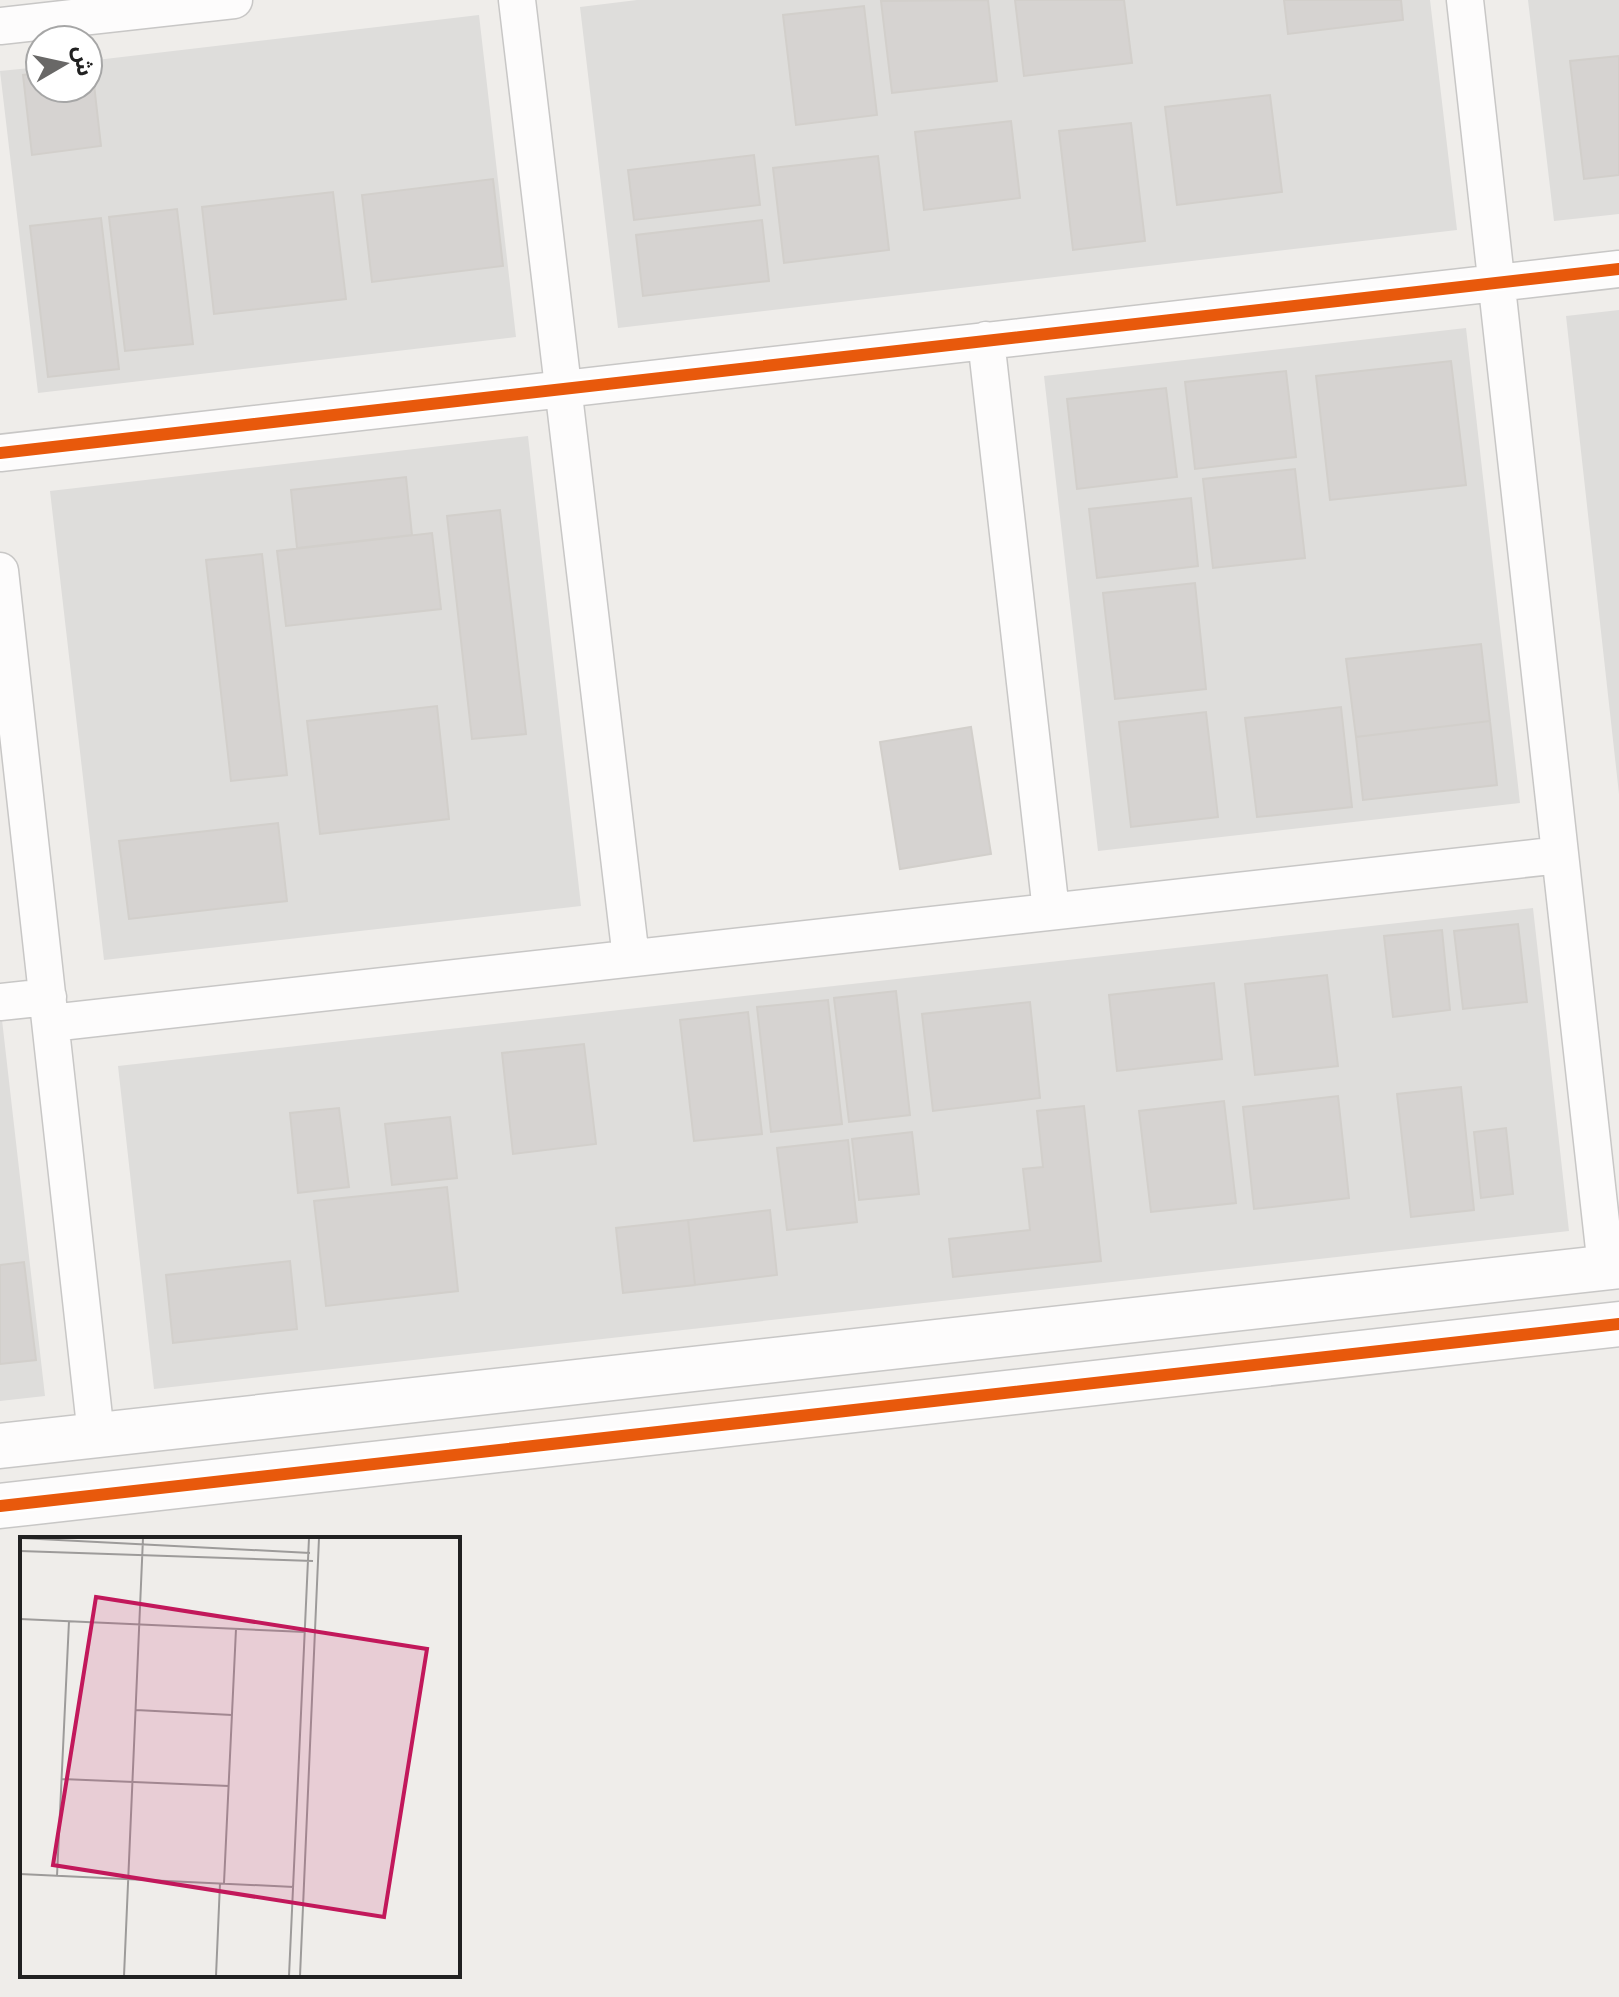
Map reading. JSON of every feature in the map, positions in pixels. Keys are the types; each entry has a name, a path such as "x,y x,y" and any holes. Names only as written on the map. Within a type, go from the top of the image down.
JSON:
{"street":[{"path":"0,26 234,0"},
{"path":"517,0 631,958"},
{"path":"0,1446 1613,1266 1560,855 1465,0"},
{"path":"0,453 1619,269"},
{"path":"986,340 1051,911"},
{"path":"0,571 96,1435"},
{"path":"0,1002 49,1010 631,958 1560,855"},
{"path":"0,1506 1619,1324"}],"shaded area":[{"path":"637,0 1430,0 1457,230 618,328 580,7"},
{"path":"1528,0 1619,0 1619,214 1554,221"},
{"path":"479,15 516,337 38,393 0,71 24,69 24,104 104,104 104,59"},
{"path":"1619,310 1619,794 1566,316"},
{"path":"1466,328 1520,803 1098,851 1044,376"},
{"path":"528,436 581,906 104,960 50,491"},
{"path":"1533,908 1569,1231 154,1389 118,1066"},
{"path":"0,1020 45,1396 0,1401"}],"building":[{"path":"988,0 997,81 892,93 881,1"},
{"path":"1015,0 1124,0 1132,63 1024,76"},
{"path":"1284,0 1401,0 1403,20 1288,34"},
{"path":"864,6 877,115 796,125 783,15"},
{"path":"1619,56 1619,175 1584,179 1570,61"},
{"path":"1270,95 1282,192 1177,205 1165,107"},
{"path":"26,104 96,104 101,146 32,155"},
{"path":"1011,121 1020,198 924,210 915,132"},
{"path":"1131,123 1145,241 1073,250 1059,131"},
{"path":"754,155 760,205 634,220 628,170"},
{"path":"878,156 889,250 784,263 773,168"},
{"path":"493,179 503,266 372,282 362,195"},
{"path":"333,192 346,299 214,314 202,207"},
{"path":"177,209 193,344 125,351 109,217"},
{"path":"101,218 119,369 48,377 30,226"},
{"path":"762,220 769,281 643,296 636,235"},
{"path":"1451,361 1466,485 1330,500 1316,376"},
{"path":"1286,371 1296,457 1195,469 1185,382"},
{"path":"1166,388 1177,477 1077,489 1067,399"},
{"path":"1295,469 1305,558 1213,568 1203,479"},
{"path":"406,477 412,535 297,548 291,490"},
{"path":"1191,498 1198,566 1097,578 1089,509"},
{"path":"500,510 526,734 472,739 447,516"},
{"path":"432,533 441,609 286,626 277,551"},
{"path":"262,554 287,775 231,781 206,560"},
{"path":"1195,583 1206,689 1115,699 1103,593"},
{"path":"1481,644 1490,721 1356,737 1346,659"},
{"path":"437,706 449,819 320,834 307,721"},
{"path":"1341,707 1352,807 1257,817 1245,718"},
{"path":"1206,712 1218,817 1131,827 1119,722"},
{"path":"1490,721 1497,785 1363,800 1356,737"},
{"path":"971,727 991,854 900,869 880,742"},
{"path":"278,823 287,901 129,919 119,841"},
{"path":"1518,924 1527,1002 1463,1009 1454,931"},
{"path":"1442,930 1450,1010 1393,1017 1384,936"},
{"path":"1327,975 1338,1066 1255,1075 1245,984"},
{"path":"1214,983 1222,1059 1117,1071 1109,995"},
{"path":"896,991 910,1115 849,1122 834,998"},
{"path":"828,1000 842,1124 771,1132 757,1007"},
{"path":"1030,1002 1040,1098 933,1111 922,1014"},
{"path":"748,1012 762,1134 694,1141 680,1020"},
{"path":"584,1044 596,1144 513,1154 502,1053"},
{"path":"1461,1087 1474,1210 1411,1217 1397,1094"},
{"path":"1338,1096 1349,1198 1254,1209 1243,1107"},
{"path":"1224,1101 1236,1203 1151,1212 1139,1111"},
{"path":"1084,1106 1101,1261 953,1277 949,1239 1030,1230 1023,1169 1043,1167 1037,1111"},
{"path":"339,1108 349,1187 298,1193 290,1113"},
{"path":"450,1117 457,1178 392,1185 385,1124"},
{"path":"1506,1128 1513,1194 1481,1198 1474,1132"},
{"path":"912,1132 919,1194 859,1200 852,1139"},
{"path":"848,1140 857,1222 787,1230 777,1148"},
{"path":"447,1187 458,1291 326,1306 314,1201"},
{"path":"770,1210 777,1275 695,1285 688,1220"},
{"path":"688,1220 695,1285 623,1293 616,1228"},
{"path":"290,1261 297,1329 173,1343 166,1275"},
{"path":"24,1262 36,1360 0,1364 0,1265"}],"cycle path":[{"path":"0,453 1619,269"},
{"path":"0,1506 1619,1324"}]}
